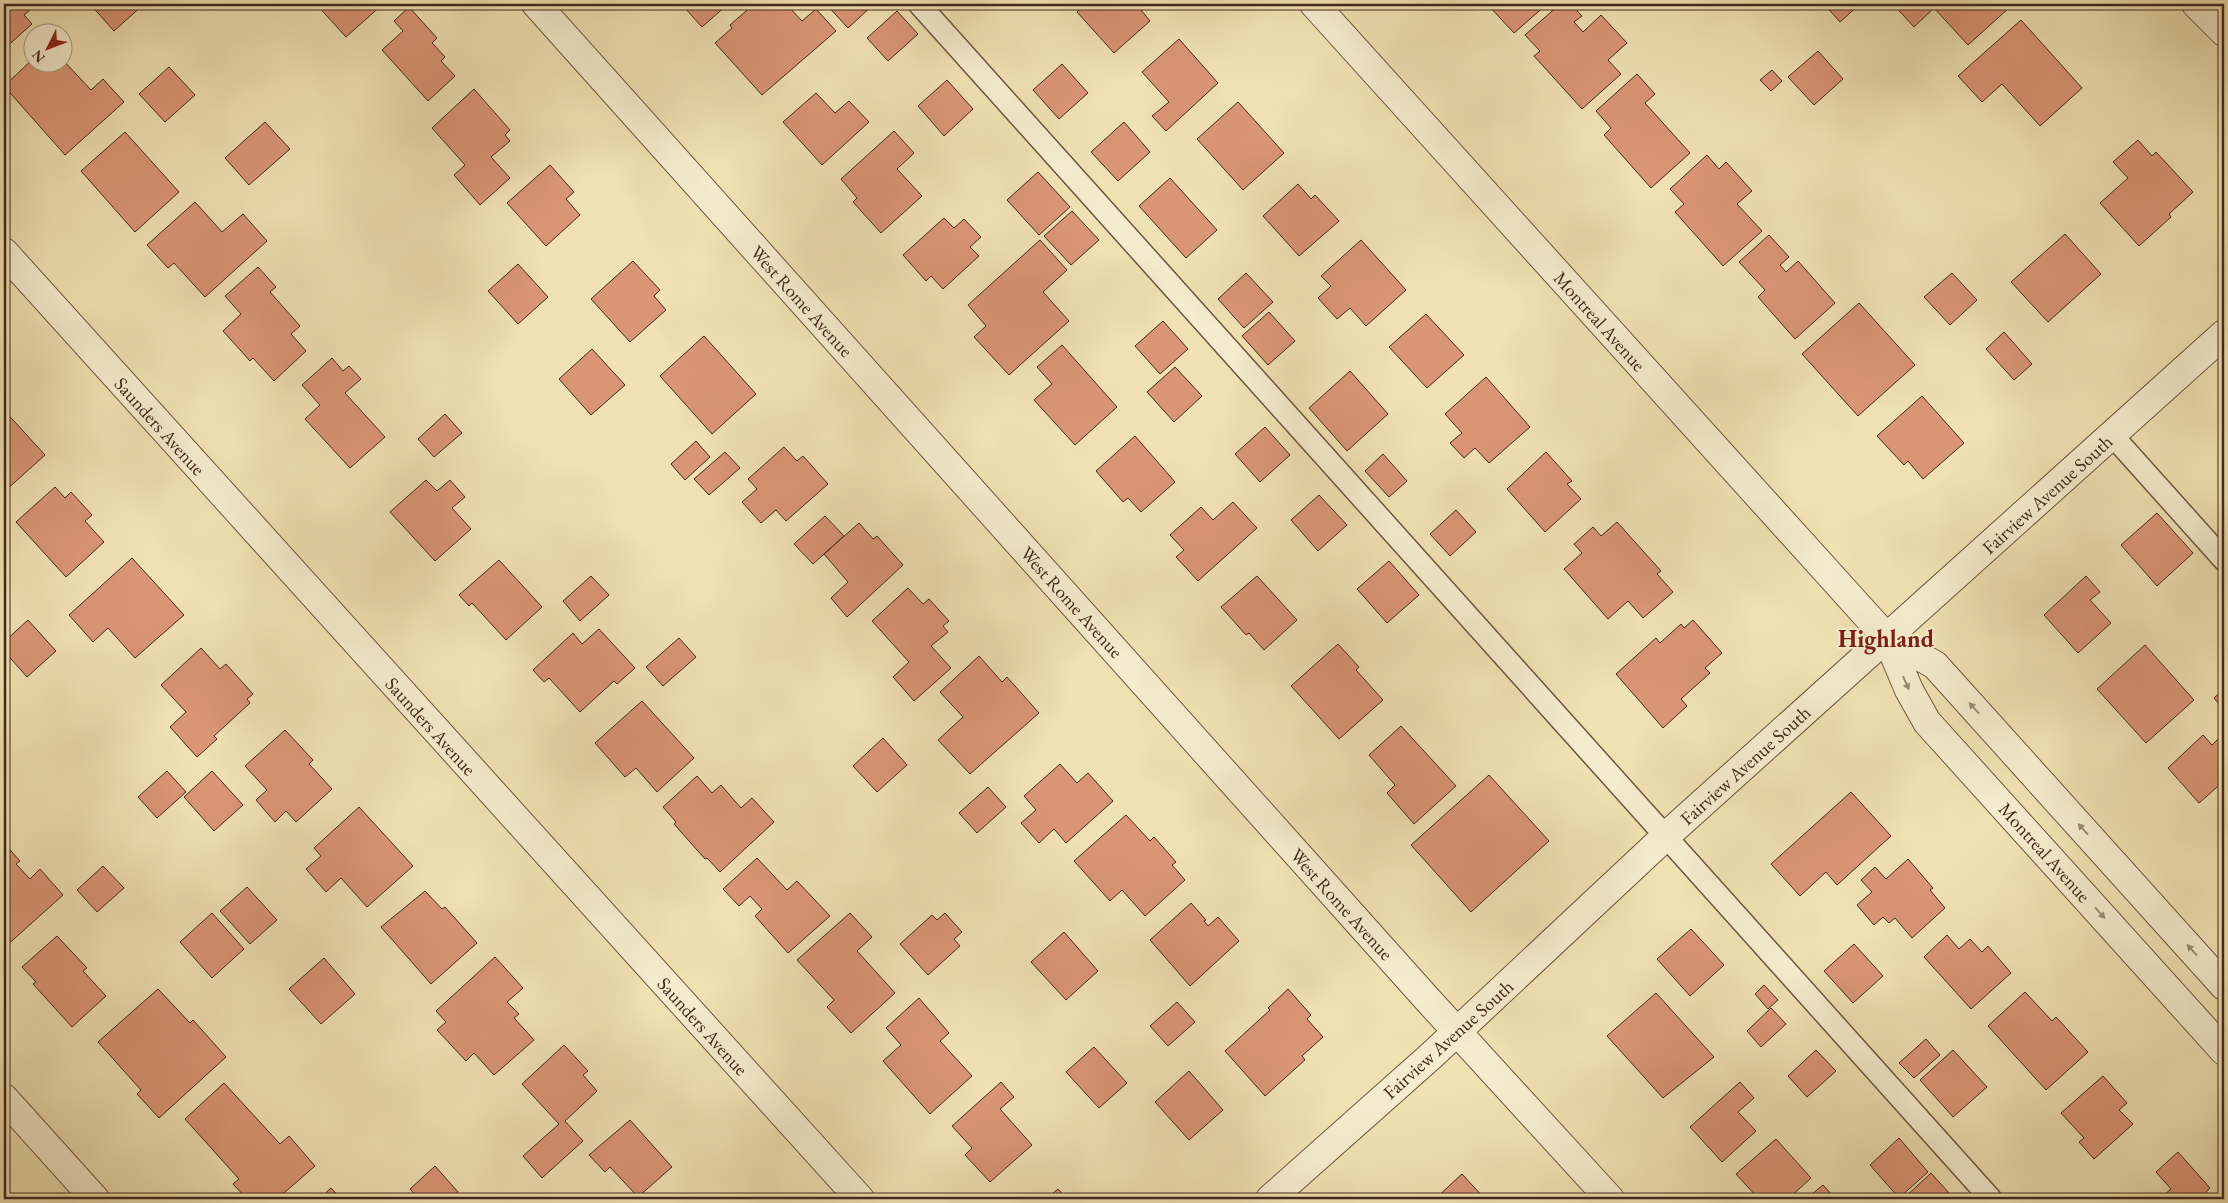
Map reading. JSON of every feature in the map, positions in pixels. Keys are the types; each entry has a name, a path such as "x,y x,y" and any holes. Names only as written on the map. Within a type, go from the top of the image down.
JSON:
{"street":[{"name":"West Rome Avenue","path":"536,4 1457,1032 1610,1199"},
{"name":"Montreal Avenue","path":"1314,4 1887,638 1935,665 2224,986"},
{"path":"2196,4 2224,32"},
{"name":"Saunders Avenue","path":"4,252 860,1199"},
{"name":"Fairview Avenue South","path":"1270,1199 1457,1032 1666,836 2224,334"},
{"name":"Montreal Avenue","path":"1887,638 1909,690 1927,722 2224,1051"},
{"path":"4,1098 95,1199"}],"lane":[{"path":"919,4 1991,1199"},
{"path":"2112,435 2224,560"}],"building":[{"path":"4,4 37,4 24,15 30,22 22,22 22,33 4,49"},
{"path":"90,4 144,4 114,31"},
{"path":"316,4 383,4 346,37"},
{"path":"686,4 728,4 702,27 683,6"},
{"path":"754,4 786,4 802,21 816,9 836,31 762,95 715,43 732,28 730,25"},
{"path":"826,4 874,4 848,28"},
{"path":"1085,4 1136,4 1150,21 1114,53 1077,12"},
{"path":"1487,4 1547,4 1514,33"},
{"path":"1560,4 1571,4 1582,16 1574,22 1583,32 1601,15 1627,43 1608,60 1621,74 1582,109 1534,56 1540,51 1525,35"},
{"path":"1824,4 1860,4 1840,22"},
{"path":"1893,4 2005,4 2009,8 1968,45 1934,8 1914,27"},
{"path":"409,7 437,38 432,43 445,57 441,61 455,76 428,101 382,50 403,31 394,21"},
{"path":"897,11 918,34 888,61 867,38"},
{"path":"2021,20 2082,88 2040,126 2002,84 1982,102 1958,76"},
{"path":"1179,39 1218,83 1166,131 1152,116 1169,102 1142,72"},
{"path":"1818,51 1843,79 1814,105 1788,77"},
{"path":"1062,64 1088,93 1059,119 1033,90"},
{"path":"169,67 195,95 165,122 139,94"},
{"path":"22,69 22,72 72,72 72,70 91,90 103,79 124,102 65,155 4,86"},
{"path":"1772,70 1782,81 1771,91 1760,80"},
{"path":"1637,74 1655,94 1645,103 1690,153 1651,188 1604,135 1611,128 1596,111"},
{"path":"947,80 973,109 944,136 918,106"},
{"path":"474,89 510,130 505,135 510,141 491,157 510,178 480,205 454,175 465,165 432,128"},
{"path":"816,93 835,113 849,101 869,122 822,165 783,122"},
{"path":"1238,102 1284,153 1243,190 1197,139"},
{"path":"265,122 290,149 249,185 225,158"},
{"path":"1124,122 1150,152 1118,181 1091,152"},
{"path":"894,131 914,153 897,169 922,196 881,233 853,202 857,198 841,179"},
{"path":"125,132 179,192 135,232 81,171"},
{"path":"2138,140 2152,156 2156,152 2193,192 2169,214 2171,217 2139,246 2100,203 2128,178 2113,162"},
{"path":"1707,155 1719,169 1726,162 1752,191 1737,204 1762,231 1723,266 1675,212 1684,204 1670,189"},
{"path":"550,165 574,192 566,199 580,215 546,246 507,203"},
{"path":"1038,172 1070,207 1039,235 1007,200"},
{"path":"1170,178 1217,230 1186,258 1139,206"},
{"path":"1298,184 1311,199 1315,195 1339,221 1299,256 1263,216"},
{"path":"195,202 222,232 243,214 267,241 205,297 174,263 168,268 147,245"},
{"path":"1072,211 1099,240 1071,265 1044,236"},
{"path":"944,218 954,228 964,219 981,237 970,247 979,256 943,289 931,276 926,281 903,255"},
{"path":"2065,234 2101,274 2048,322 2011,282"},
{"path":"1769,235 1789,257 1780,265 1786,272 1798,261 1835,303 1795,339 1758,297 1765,290 1739,262"},
{"path":"1040,240 1067,270 1043,292 1069,321 1009,375 974,337 986,326 968,305"},
{"path":"1361,240 1406,290 1366,326 1350,308 1337,319 1318,298 1331,286 1321,276"},
{"path":"633,261 660,290 654,296 666,310 630,342 591,299"},
{"path":"518,264 548,297 518,324 488,291"},
{"path":"258,267 276,287 270,292 300,326 291,334 306,351 274,381 253,358 250,361 223,331 241,314 225,296"},
{"path":"1246,273 1273,302 1244,328 1218,299"},
{"path":"1952,273 1977,300 1950,325 1924,297"},
{"path":"1859,303 1915,365 1858,416 1802,354"},
{"path":"1269,312 1295,341 1268,365 1242,336"},
{"path":"1426,314 1464,355 1427,388 1389,347"},
{"path":"1163,321 1188,349 1160,374 1135,346"},
{"path":"2004,332 2032,364 2014,380 1986,349"},
{"path":"704,336 756,394 712,434 660,376"},
{"path":"1062,345 1117,407 1075,445 1034,400 1052,384 1037,367"},
{"path":"592,349 625,385 591,415 559,379"},
{"path":"332,358 343,371 349,366 361,379 345,393 385,437 350,468 305,419 320,405 302,385"},
{"path":"1175,367 1202,396 1174,422 1147,392"},
{"path":"1350,371 1388,414 1347,451 1309,408"},
{"path":"1486,377 1530,427 1489,463 1475,448 1464,458 1450,443 1462,433 1445,414"},
{"path":"1922,396 1964,443 1923,479 1908,461 1904,465 1877,436"},
{"path":"4,410 45,455 5,491 4,490"},
{"path":"445,414 462,433 434,457 418,439"},
{"path":"1265,427 1290,455 1260,482 1235,454"},
{"path":"1135,436 1175,482 1141,512 1128,498 1123,502 1096,471"},
{"path":"696,441 710,457 685,480 671,464"},
{"path":"784,447 797,461 803,456 828,484 786,521 776,510 761,523 742,502 757,489 748,479"},
{"path":"725,452 740,468 709,495 694,479"},
{"path":"1546,452 1572,481 1567,484 1581,499 1545,532 1507,489"},
{"path":"1383,454 1407,481 1389,497 1365,471"},
{"path":"426,480 437,491 450,480 465,497 452,508 471,529 435,561 390,512"},
{"path":"55,487 65,498 71,492 92,515 85,521 104,542 66,577 16,522"},
{"path":"1319,495 1347,525 1318,551 1291,520"},
{"path":"1233,502 1257,528 1198,581 1176,557 1184,550 1170,535 1201,507 1213,520"},
{"path":"1456,510 1476,532 1450,556 1430,534"},
{"path":"2157,513 2193,553 2157,586 2121,545"},
{"path":"825,516 844,536 813,564 794,544"},
{"path":"1617,522 1661,571 1657,574 1673,592 1643,618 1628,601 1608,619 1564,569 1582,553 1574,544 1593,527 1601,536"},
{"path":"859,523 873,539 877,536 903,565 847,617 831,598 848,582 824,554"},
{"path":"132,558 184,615 135,658 108,628 93,642 69,615"},
{"path":"499,560 542,607 506,640 472,603 469,606 459,595"},
{"path":"1389,561 1419,595 1387,623 1357,589"},
{"path":"591,576 609,595 580,621 563,601"},
{"path":"1257,576 1297,620 1264,650 1249,633 1246,635 1221,607"},
{"path":"2086,576 2100,592 2090,600 2111,623 2078,653 2044,615"},
{"path":"908,588 923,604 929,599 949,621 943,626 948,632 931,646 951,668 914,701 893,677 909,662 872,621"},
{"path":"28,620 56,651 27,677 4,651 4,642"},
{"path":"1693,620 1722,653 1705,668 1710,673 1681,699 1687,706 1663,728 1616,674 1656,638 1660,643 1681,624 1684,628"},
{"path":"599,629 635,668 617,684 614,681 580,712 549,678 544,682 533,670 573,633 582,644"},
{"path":"679,638 696,657 663,686 646,667"},
{"path":"1338,644 1359,667 1356,670 1383,700 1339,739 1291,686"},
{"path":"2145,645 2194,700 2146,743 2097,689"},
{"path":"201,648 220,669 226,664 253,694 247,699 250,703 214,736 217,739 197,757 170,727 186,712 161,685"},
{"path":"979,656 1002,682 1007,677 1039,713 970,774 938,740 963,717 940,692"},
{"path":"2224,689 2224,710 2214,698"},
{"path":"642,701 694,758 657,792 636,768 625,777 595,743"},
{"path":"1401,726 1456,786 1414,824 1387,793 1395,785 1369,755"},
{"path":"285,730 313,760 309,764 332,789 296,822 286,811 275,822 256,800 267,790 245,766"},
{"path":"2203,735 2212,745 2218,739 2224,746 2224,781 2199,803 2168,768"},
{"path":"883,738 907,765 877,792 853,766"},
{"path":"1060,764 1077,783 1088,773 1113,801 1066,843 1054,829 1039,843 1021,823 1036,810 1024,796"},
{"path":"167,771 186,792 157,818 138,797"},
{"path":"212,771 243,805 214,831 184,797"},
{"path":"1489,775 1549,841 1471,912 1411,845"},
{"path":"697,776 712,793 721,785 741,808 752,798 774,822 720,872 707,858 705,859 674,824 676,822 663,807"},
{"path":"988,787 1006,807 977,833 959,813"},
{"path":"1851,792 1891,836 1837,885 1826,872 1800,896 1771,864"},
{"path":"359,807 413,866 367,907 341,878 326,892 306,869 321,856 314,848"},
{"path":"1126,815 1150,841 1154,837 1176,862 1172,865 1185,880 1145,916 1122,890 1110,901 1074,861"},
{"path":"4,843 20,861 16,864 30,879 40,869 63,895 4,948"},
{"path":"757,858 787,890 797,881 830,916 788,953 755,916 762,909 750,896 739,906 723,889"},
{"path":"1908,859 1933,888 1930,890 1945,908 1912,938 1895,918 1889,923 1883,917 1874,925 1857,905 1872,892 1861,880 1875,867 1886,879"},
{"path":"103,866 124,888 97,912 77,890"},
{"path":"247,887 277,920 250,944 220,911"},
{"path":"425,891 442,909 445,907 477,943 431,984 381,927"},
{"path":"1191,903 1206,920 1204,921 1208,926 1218,917 1239,941 1190,986 1150,940"},
{"path":"212,913 244,949 212,978 180,942"},
{"path":"850,913 872,937 857,951 895,993 851,1033 827,1007 834,1000 797,960"},
{"path":"945,913 962,932 954,939 960,946 928,975 900,944 932,915 937,920"},
{"path":"1691,929 1724,965 1690,996 1657,959"},
{"path":"1064,932 1098,971 1066,1000 1031,962"},
{"path":"1947,935 1959,949 1970,939 1982,952 1988,946 2011,973 1971,1009 1924,957"},
{"path":"57,936 87,968 83,971 106,996 72,1027 33,984 36,982 22,967"},
{"path":"1854,944 1883,976 1853,1003 1824,971"},
{"path":"495,957 523,988 507,1002 519,1014 514,1018 534,1040 494,1075 474,1053 466,1061 437,1030 446,1022 436,1011"},
{"path":"324,958 355,994 321,1024 289,989"},
{"path":"1764,985 1778,1000 1768,1009 1755,994"},
{"path":"158,989 190,1023 193,1020 226,1057 159,1118 137,1094 141,1090 98,1042"},
{"path":"1288,989 1311,1015 1307,1019 1323,1037 1302,1056 1305,1060 1265,1096 1225,1051 1270,1010 1268,1008"},
{"path":"2025,992 2052,1021 2056,1017 2088,1052 2046,1090 1988,1026"},
{"path":"1656,993 1714,1057 1663,1098 1607,1036"},
{"path":"919,998 949,1033 940,1041 972,1076 930,1114 883,1061 901,1045 886,1028"},
{"path":"1177,1002 1195,1022 1168,1046 1150,1026"},
{"path":"1771,1008 1786,1024 1761,1047 1747,1031"},
{"path":"1926,1039 1940,1055 1914,1078 1899,1063"},
{"path":"564,1045 588,1071 583,1075 597,1091 565,1121 583,1141 542,1178 523,1156 559,1124 522,1084"},
{"path":"1094,1047 1127,1083 1099,1108 1066,1072"},
{"path":"1816,1050 1836,1071 1807,1097 1788,1076"},
{"path":"1953,1050 1987,1087 1953,1117 1920,1080"},
{"path":"1189,1071 1223,1110 1189,1140 1155,1102"},
{"path":"2103,1076 2127,1103 2119,1110 2133,1124 2094,1159 2079,1142 2084,1138 2061,1113"},
{"path":"1001,1082 1014,1097 1000,1109 1032,1145 990,1182 965,1155 972,1148 952,1126"},
{"path":"1740,1082 1754,1098 1738,1112 1756,1131 1722,1162 1690,1127"},
{"path":"224,1083 280,1144 289,1136 315,1166 277,1199 247,1199 233,1184 239,1179 185,1119"},
{"path":"630,1120 672,1167 638,1197 610,1167 605,1172 589,1155"},
{"path":"1899,1138 1928,1172 1899,1198 1870,1165"},
{"path":"1776,1139 1811,1178 1788,1199 1766,1199 1761,1194 1757,1197 1736,1174"},
{"path":"2178,1152 2210,1188 2206,1192 2212,1199 2159,1199 2171,1189 2156,1172"},
{"path":"435,1166 458,1192 450,1199 419,1199 410,1189"},
{"path":"1931,1173 1949,1193 1942,1199 1903,1199"},
{"path":"1462,1174 1485,1199 1435,1199"},
{"path":"1823,1185 1836,1199 1806,1199"},
{"path":"331,1188 341,1199 319,1199"},
{"path":"1058,1189 1067,1199 1046,1199"}],"district":[{"name":"Highland","path":"1886,639"}]}
